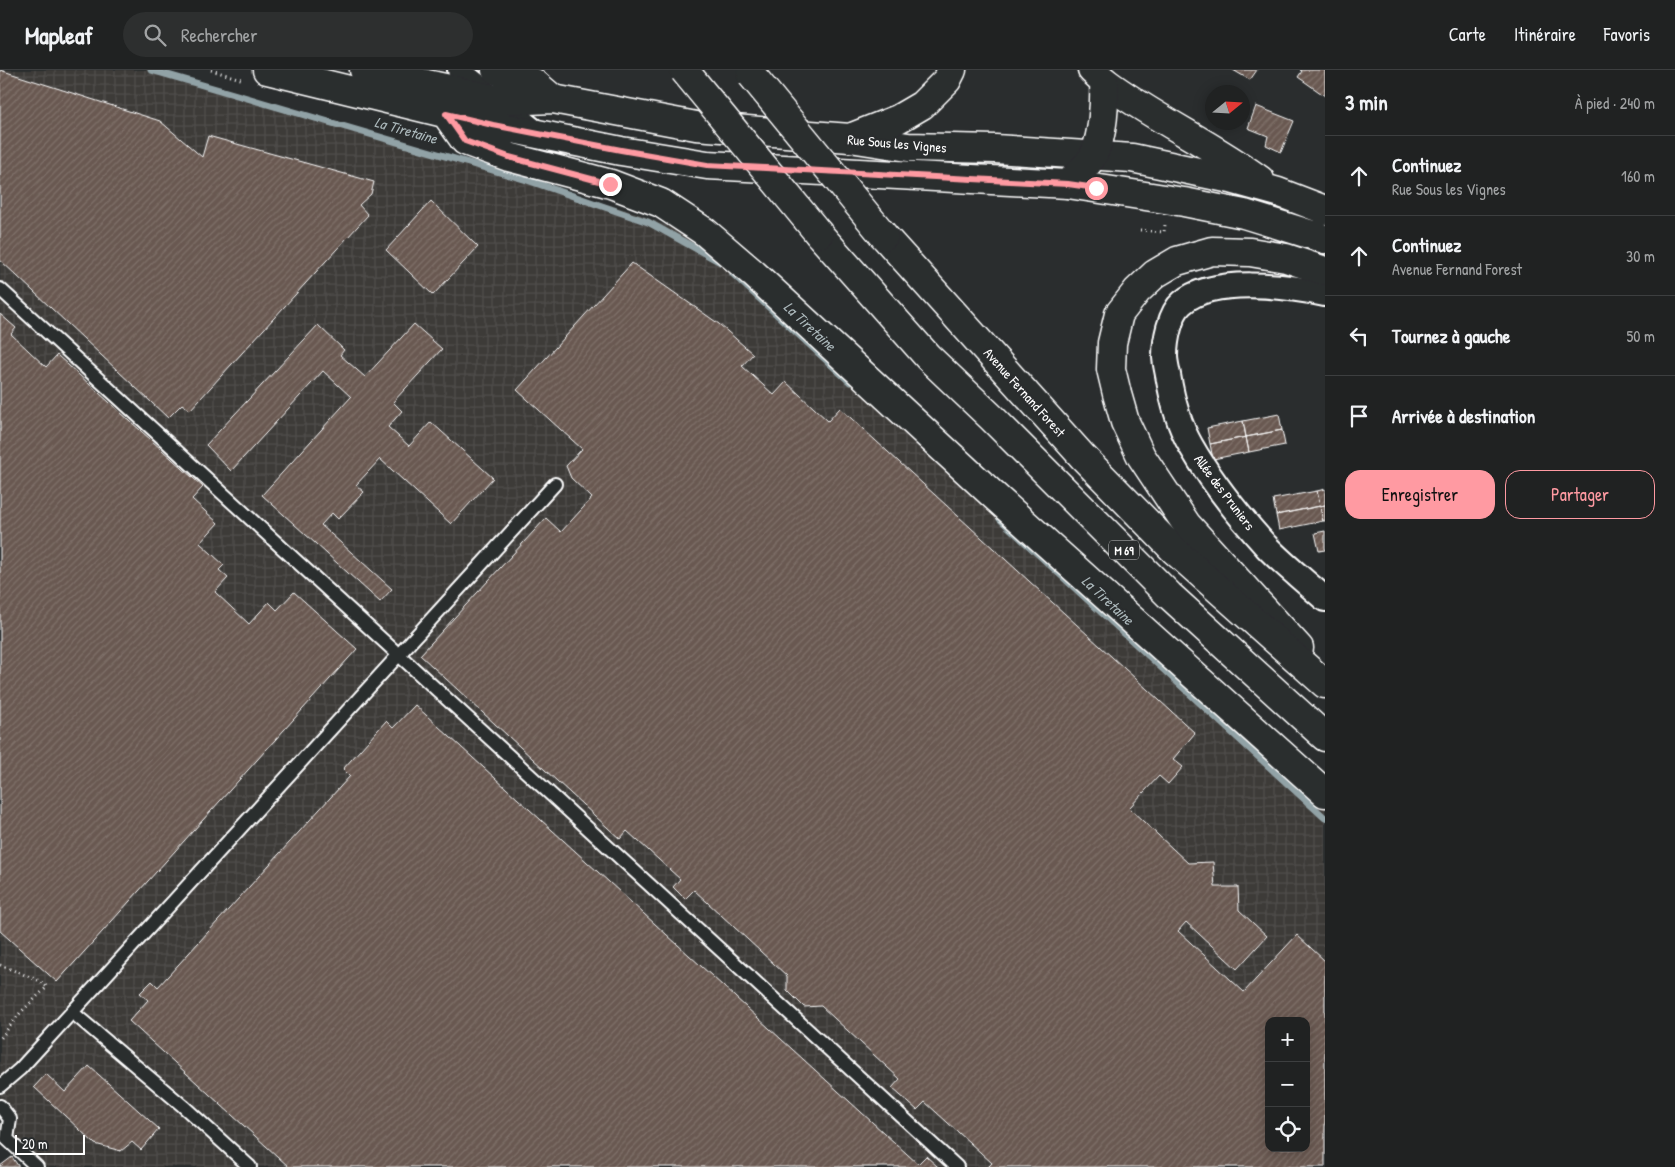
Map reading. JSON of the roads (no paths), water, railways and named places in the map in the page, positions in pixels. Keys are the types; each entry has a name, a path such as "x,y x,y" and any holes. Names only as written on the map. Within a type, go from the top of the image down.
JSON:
{"main road":[{"path":"266,70 537,134 707,165 1068,184 1184,202 1244,214 1325,239"},
{"path":"364,70 494,99"},
{"path":"496,70 512,77 533,82 553,99"},
{"name":"M 69","path":"684,70 819,234 928,358 991,417 1169,595 1325,737"},
{"path":"850,138 898,119 922,105 947,80 952,70"},
{"name":"Avenue Fernand Forest","path":"749,71 884,236 1083,457 1161,536 1325,684"},
{"path":"1068,184 1094,154 1100,133 1103,112 1098,75"},
{"path":"1098,75 1160,118 1236,162 1278,192"},
{"name":"Rue Sous les Vignes","path":"494,99 553,99 696,126 850,138 908,147 995,148 1132,158 1231,178 1278,192 1325,210"},
{"path":"446,114 465,141 509,157 610,184 661,203 705,232 754,274 991,493 1325,793"},
{"path":"1325,271 1286,258 1250,252 1212,251 1177,261 1155,274 1137,291 1119,314 1112,343 1111,369 1125,422 1141,456 1187,525 1325,677"}],"street":[{"path":"460,70 537,134"},
{"name":"Allée des Pruniers","path":"1322,590 1267,546 1217,485 1190,445 1173,404 1165,357 1170,324 1181,304 1198,293 1214,288 1248,285 1301,289 1325,294"}],"lane":[{"path":"0,289 957,1167"},
{"path":"0,1086 20,1070 555,484"},
{"path":"72,1012 183,1106 250,1167"},
{"path":"0,1106 10,1119 7,1139 37,1167"}],"waterway":[{"name":"La Tiretaine","path":"151,70 527,180 648,222 722,263"},
{"name":"La Tiretaine","path":"733,274 850,382"},
{"name":"La Tiretaine","path":"1000,519 1325,818"}]}
